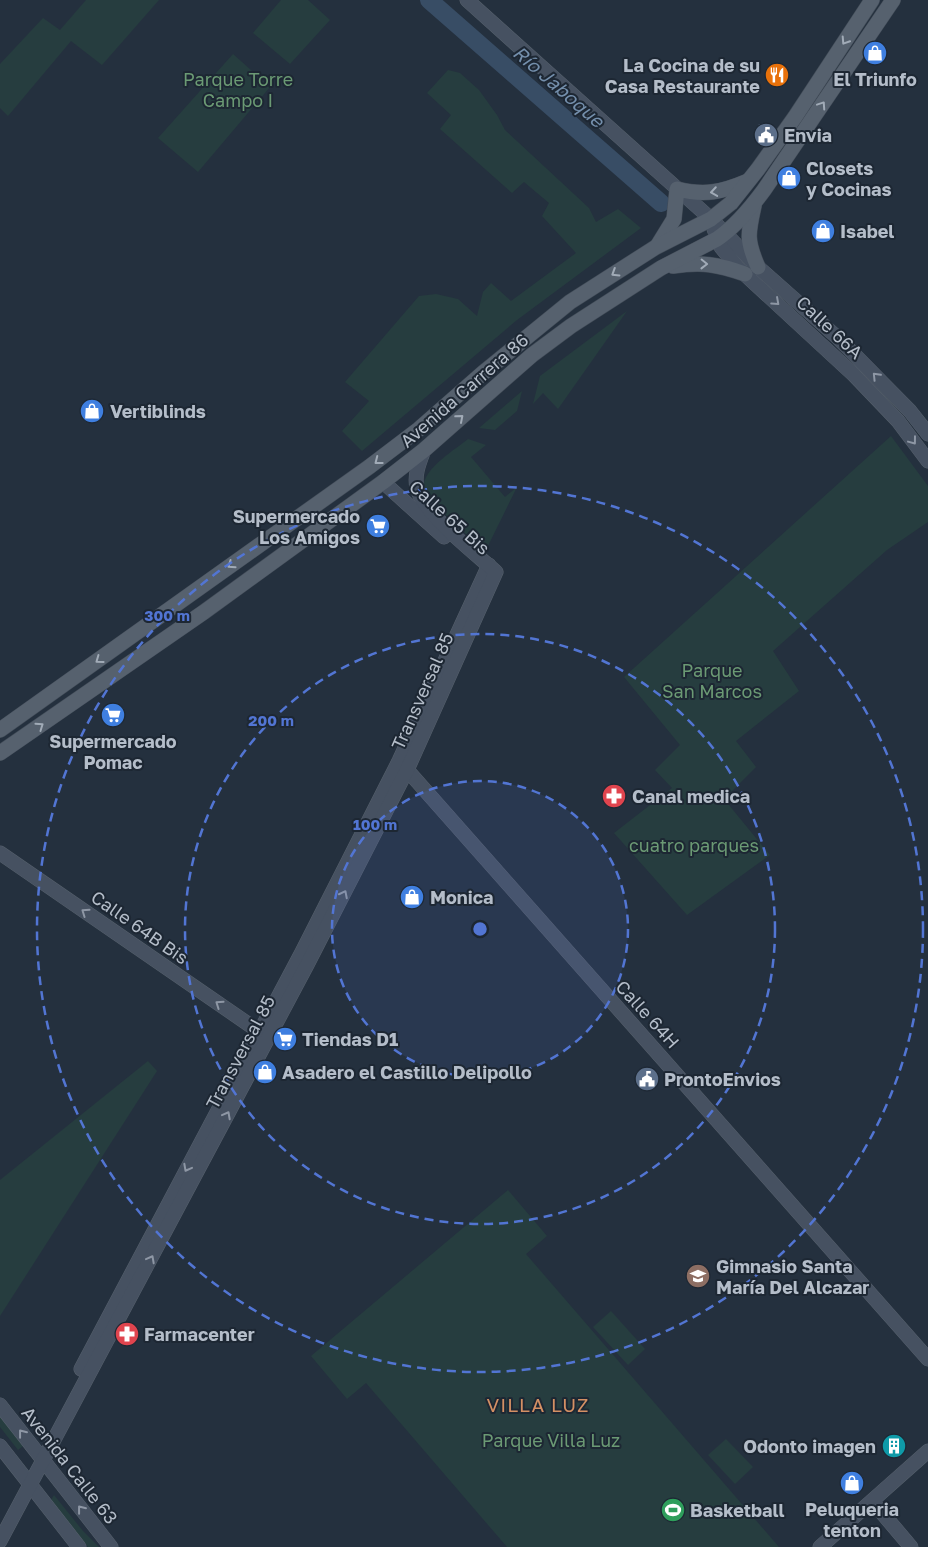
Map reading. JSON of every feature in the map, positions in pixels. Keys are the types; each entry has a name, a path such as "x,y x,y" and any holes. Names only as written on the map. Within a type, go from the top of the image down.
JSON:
{"main road":[{"name":"Avenida Carrera 86","path":"0,730 369,467 419,429 484,372 570,302 656,247 711,219 730,203 749,180 795,117 872,0"},
{"name":"Avenida Carrera 86","path":"0,753 204,612 383,482 424,450 537,352 592,311 661,268 721,236 755,203 774,177 893,0"},
{"path":"656,247 674,219 677,189 710,193 749,180"},
{"path":"755,203 750,222 749,241 758,267"},
{"path":"661,268 688,264 706,264 744,274"}],"street":[{"name":"Calle 66A","path":"467,0 711,219 721,236 731,260 859,380 898,421 928,461"},
{"name":"Calle 66A","path":"721,236 800,302 910,411 928,434"},
{"name":"Calle 65 Bis","path":"424,450 416,472 417,489 421,498 441,522 491,573"},
{"name":"Calle 65 Bis","path":"383,482 491,573"},
{"name":"Transversal 85","path":"109,1326 240,1092 307,965 403,765 491,573"},
{"name":"Transversal 85","path":"0,1541 28,1482 259,1032 403,765"},
{"name":"Calle 64H","path":"403,765 928,1359"},
{"name":"Calle 64B Bis","path":"0,853 259,1032"},
{"path":"240,1092 244,1076 262,1044 262,1037 259,1032"},
{"name":"Avenida Calle 63","path":"0,1405 111,1547"},
{"path":"0,1446 79,1547"},
{"path":"820,1547 928,1452"},
{"name":"Transversal 85","path":"0,1524 28,1482"},
{"path":"872,1501 911,1547"}],"green space":[{"path":"86,0 159,0 102,65 71,41 8,116 0,108 0,64 43,18 60,30"},
{"path":"281,0 308,0 330,20 290,64 253,33"},
{"name":"Parque Torre Campo I","path":"233,54 270,87 198,172 158,138"},
{"path":"448,70 460,73 479,90 505,130 589,208 596,222 618,209 641,228 517,320 362,451 342,431 369,401 345,382 419,296 436,294 458,299 477,316 483,292 491,283 511,301 576,253 542,216 549,203 524,182 512,193 440,129 451,115 427,93"},
{"path":"627,311 558,409 543,393 533,404 540,376"},
{"path":"522,391 517,411 495,430 479,428"},
{"name":"Parque San Marcos","path":"891,436 928,486 928,522 887,550 773,651 799,691 736,741 756,767 724,799 770,855 687,915 614,833 672,788 655,770 680,745 624,677"},
{"path":"468,439 486,445 471,457 505,497 517,487 485,552 429,499 424,488 428,474 433,467"},
{"path":"148,1061 157,1071 0,1316 0,1180"},
{"name":"Parque Villa Luz","path":"508,1190 547,1236 526,1254 779,1547 507,1547 366,1383 347,1399 311,1356"},
{"path":"611,1311 645,1349 628,1365 593,1327"},
{"path":"0,1416 23,1446 18,1450 0,1427"},
{"path":"726,1439 753,1467 735,1484 708,1455"},
{"path":"54,1495 83,1531 99,1547 88,1547 51,1500"}],"waterway":[{"name":"Río Jaboque","path":"429,0 661,203"}],"place":[{"name":"El Triunfo","path":"875,53"},
{"name":"La Cocina de su Casa Restaurante","path":"777,75"},
{"name":"Envia","path":"766,135"},
{"name":"Closets y Cocinas","path":"789,178"},
{"name":"Isabel","path":"823,231"},
{"name":"Vertiblinds","path":"92,411"},
{"name":"Supermercado Los Amigos","path":"378,526"},
{"name":"Supermercado Pomac","path":"113,715"},
{"name":"Canal medica","path":"614,796"},
{"name":"Monica","path":"412,897"},
{"name":"Tiendas D1","path":"285,1039"},
{"name":"Asadero el Castillo Delipollo","path":"265,1072"},
{"name":"ProntoEnvios","path":"647,1079"},
{"name":"Gimnasio Santa María Del Alcazar","path":"698,1276"},
{"name":"Farmacenter","path":"127,1334"},
{"name":"Odonto imagen","path":"894,1446"},
{"name":"Peluqueria tenton","path":"852,1483"},
{"name":"Basketball","path":"673,1510"}],"district":[{"name":"VILLA LUZ","path":"538,1404"}],"park label":[{"name":"cuatro parques","path":"694,845"}]}
